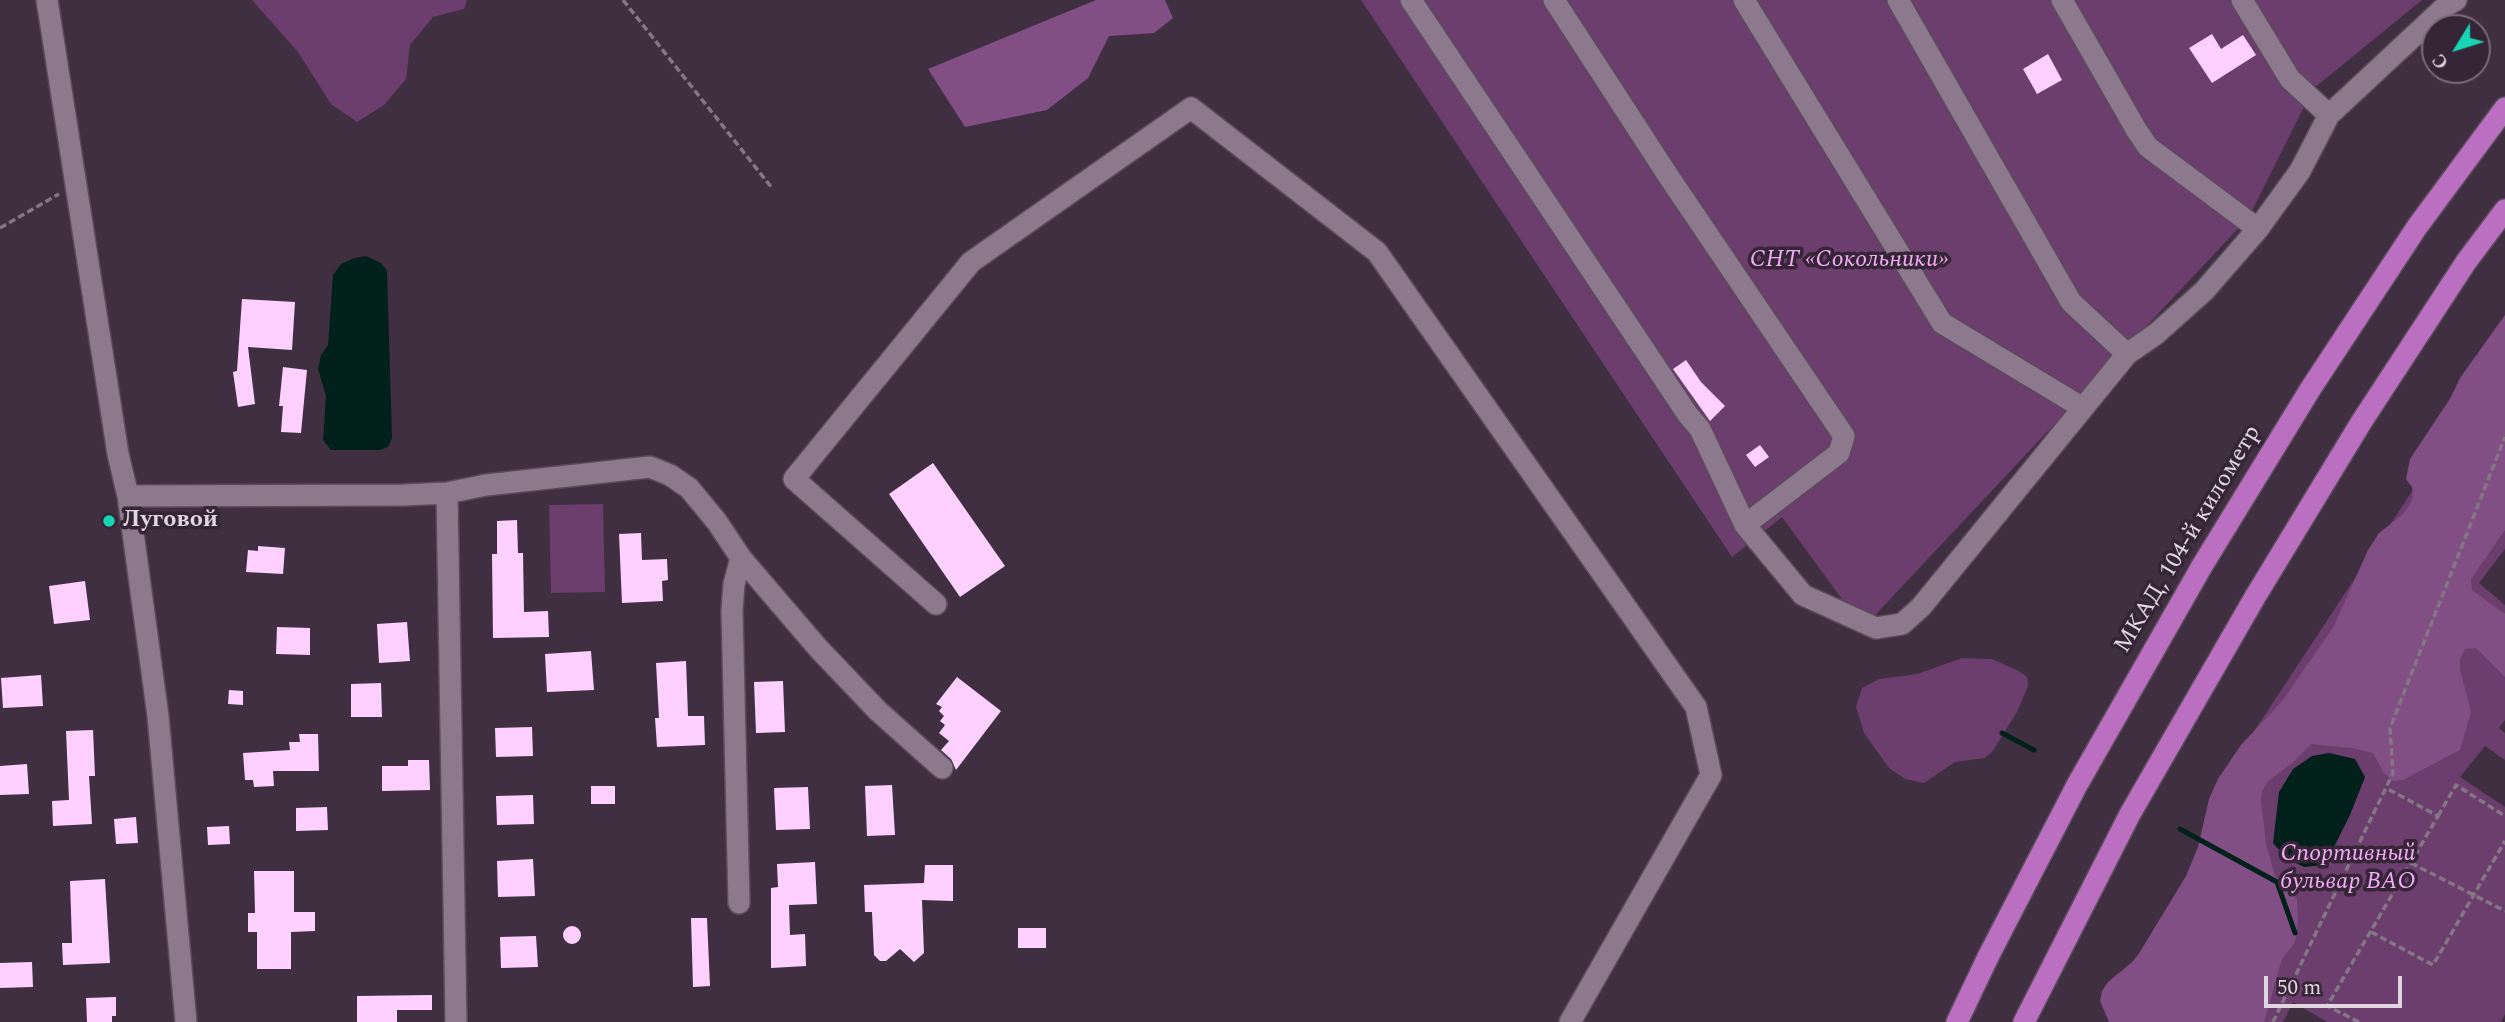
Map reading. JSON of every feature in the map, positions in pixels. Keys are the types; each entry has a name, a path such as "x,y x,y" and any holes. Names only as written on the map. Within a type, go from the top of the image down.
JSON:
{"highway":[{"name":"МКАД, 104-й километр","path":"1957,1022 2077,785 2202,566 2311,388 2417,227 2505,108"},
{"path":"2024,1022 2130,814 2255,597 2370,410 2466,262 2505,210"}],"street":[{"path":"47,0 116,440 128,496 158,716 186,1022"},
{"path":"1411,0 1688,415 1700,429 1745,525 1803,595 1876,628 1902,624 1921,607 2127,354 2156,334 2204,290 2258,229 2300,171 2329,115 2448,2"},
{"path":"1554,0 1669,177 1844,436 1839,453 1745,525"},
{"path":"1744,0 1942,323 2083,408"},
{"path":"1898,0 2070,302 2127,354"},
{"path":"2062,0 2148,147 2258,229"},
{"path":"2242,0 2290,79 2329,115"},
{"path":"936,604 794,479 971,262 1191,108 1377,252 1696,707 1711,775 1570,1022"},
{"path":"128,496 447,493 486,485 650,467 670,475 689,488 717,522 741,558 818,648 878,711 942,768"},
{"path":"447,493 456,1022"},
{"path":"739,903 732,611 734,584 741,558"},
{"path":"2034,1022 2043,982"}],"path":[{"path":"623,0 772,188"},
{"path":"0,228 76,184"},
{"path":"2273,1022 2393,773 2390,728 2505,437"},
{"path":"2359,1022 2327,1006 2456,785 2505,816"},
{"path":"2386,788 2438,816"},
{"path":"2371,932 2433,965 2505,841"},
{"path":"2411,863 2505,911"}],"green space":[{"path":"252,0 467,0 464,9 433,17 410,45 406,79 384,105 357,122 331,104 298,52"},
{"name":"СНТ «Сокольники»","path":"1361,0 2422,0 2313,89 2249,217 1863,628 1782,517 1732,557"},
{"name":"Спортивный бульвар ВАО","path":"2505,350 2505,549 2479,583 2505,605 2505,720 2499,728 2505,733 2505,760 2485,746 2460,777 2505,807 2505,1014 2501,1022 2327,1022 2293,1002 2283,1022 2129,1022 2253,733"},
{"path":"603,504 605,592 551,593 549,505"},
{"path":"1962,658 1992,659 2027,677 2028,686 2017,712 1992,752 1985,758 1955,762 1924,783 1905,779 1889,768 1864,733 1856,707 1862,688 1879,679 1917,674"}],"shaded area":[{"path":"1096,0 1165,0 1173,18 1154,33 1109,36 1088,78 1047,110 965,127 928,69"},
{"path":"366,256 381,263 387,271 392,438 388,447 380,450 331,450 323,440 326,396 318,369 321,355 328,345 333,275 341,264"},
{"path":"2505,315 2505,530 2471,579 2472,590 2505,614 2505,677 2476,648 2465,649 2460,659 2460,670 2471,712 2460,750 2403,780 2393,781 2384,773 2373,753 2311,744 2268,781 2262,791 2261,801 2266,844 2275,876 2297,899 2298,921 2295,942 2282,959 2264,1022 2109,1022 2100,1001 2102,991 2108,982 2138,955 2186,876 2198,847 2209,799 2218,779 2241,745 2283,700 2334,626 2368,550 2379,533 2409,506 2413,497 2412,487 2406,479 2410,459 2451,397 2460,378"},
{"path":"2329,753 2355,759 2365,777 2325,865 2304,867 2286,858 2273,843 2279,792 2293,769 2312,756"}],"building":[{"path":"2212,34 2221,49 2243,35 2256,55 2212,83 2189,48"},
{"path":"2048,54 2062,80 2037,94 2023,69"},
{"path":"242,299 295,302 292,350 248,347 255,404 238,407 233,372 237,371"},
{"path":"1686,360 1701,382 1725,406 1710,421 1673,369"},
{"path":"283,367 307,370 301,433 281,432 283,406 279,406"},
{"path":"1760,445 1769,457 1755,467 1746,455"},
{"path":"933,463 1005,566 960,597 889,494"},
{"path":"517,520 518,553 523,553 524,612 548,611 549,637 493,638 492,554 497,554 497,521"},
{"path":"641,533 642,560 667,559 668,580 662,581 663,601 622,603 619,534"},
{"path":"258,546 285,548 283,574 246,572 248,550 258,551"},
{"path":"85,581 90,620 54,624 49,586"},
{"path":"407,622 410,661 379,663 377,624"},
{"path":"277,627 310,628 310,655 276,654"},
{"path":"591,651 594,690 547,692 545,654"},
{"path":"686,661 688,716 704,716 705,745 657,747 655,718 659,718 656,663"},
{"path":"41,675 43,706 3,708 1,678"},
{"path":"957,677 1001,711 956,770 951,759 941,750 949,741 939,733 945,725 940,721 944,716 939,711 942,707 936,704"},
{"path":"783,681 785,732 756,733 754,682"},
{"path":"381,683 382,717 351,717 351,684"},
{"path":"229,690 243,691 243,705 228,704"},
{"path":"532,727 533,756 496,757 495,728"},
{"path":"93,730 95,776 89,776 92,824 53,826 52,801 69,800 66,731"},
{"path":"299,734 318,734 319,771 273,771 274,786 254,787 253,780 245,780 243,753 290,750 289,742 300,742"},
{"path":"408,760 429,760 430,790 382,791 382,766 408,766"},
{"path":"27,764 29,794 0,795 0,766"},
{"path":"892,785 895,835 867,836 865,786"},
{"path":"591,786 615,786 615,804 591,804"},
{"path":"808,787 810,829 776,830 774,788"},
{"path":"533,795 534,824 497,825 496,796"},
{"path":"327,807 328,830 296,831 296,808"},
{"path":"136,817 138,843 116,844 114,819"},
{"path":"229,826 230,844 208,845 207,827"},
{"path":"533,859 535,896 498,897 497,861"},
{"path":"815,862 817,904 789,905 790,935 805,934 806,966 771,968 771,888 778,887 777,864"},
{"path":"925,865 953,865 953,901 922,900 924,953 914,962 900,949 886,961 880,961 874,955 872,912 865,912 864,885 924,883"},
{"path":"254,871 294,871 294,912 315,912 315,931 291,932 291,969 257,969 257,932 248,932 248,913 255,913"},
{"path":"105,879 110,963 63,965 62,943 72,943 70,881"},
{"path":"691,918 707,918 710,986 693,987"},
{"path":"572,926 578,929 581,935 578,941 572,944 566,941 563,935 566,929"},
{"path":"1018,928 1046,928 1046,948 1018,948"},
{"path":"536,936 538,967 501,968 500,937"},
{"path":"32,962 33,987 0,988 0,963"},
{"path":"432,995 432,1010 397,1010 397,1022 357,1022 357,996"},
{"path":"116,997 116,1016 112,1016 112,1022 87,1022 86,998"}],"waterway":[{"path":"2002,733 2034,750"},
{"path":"2180,829 2277,882 2295,933"}],"place":[{"name":"Луговой","path":"109,521"}]}
